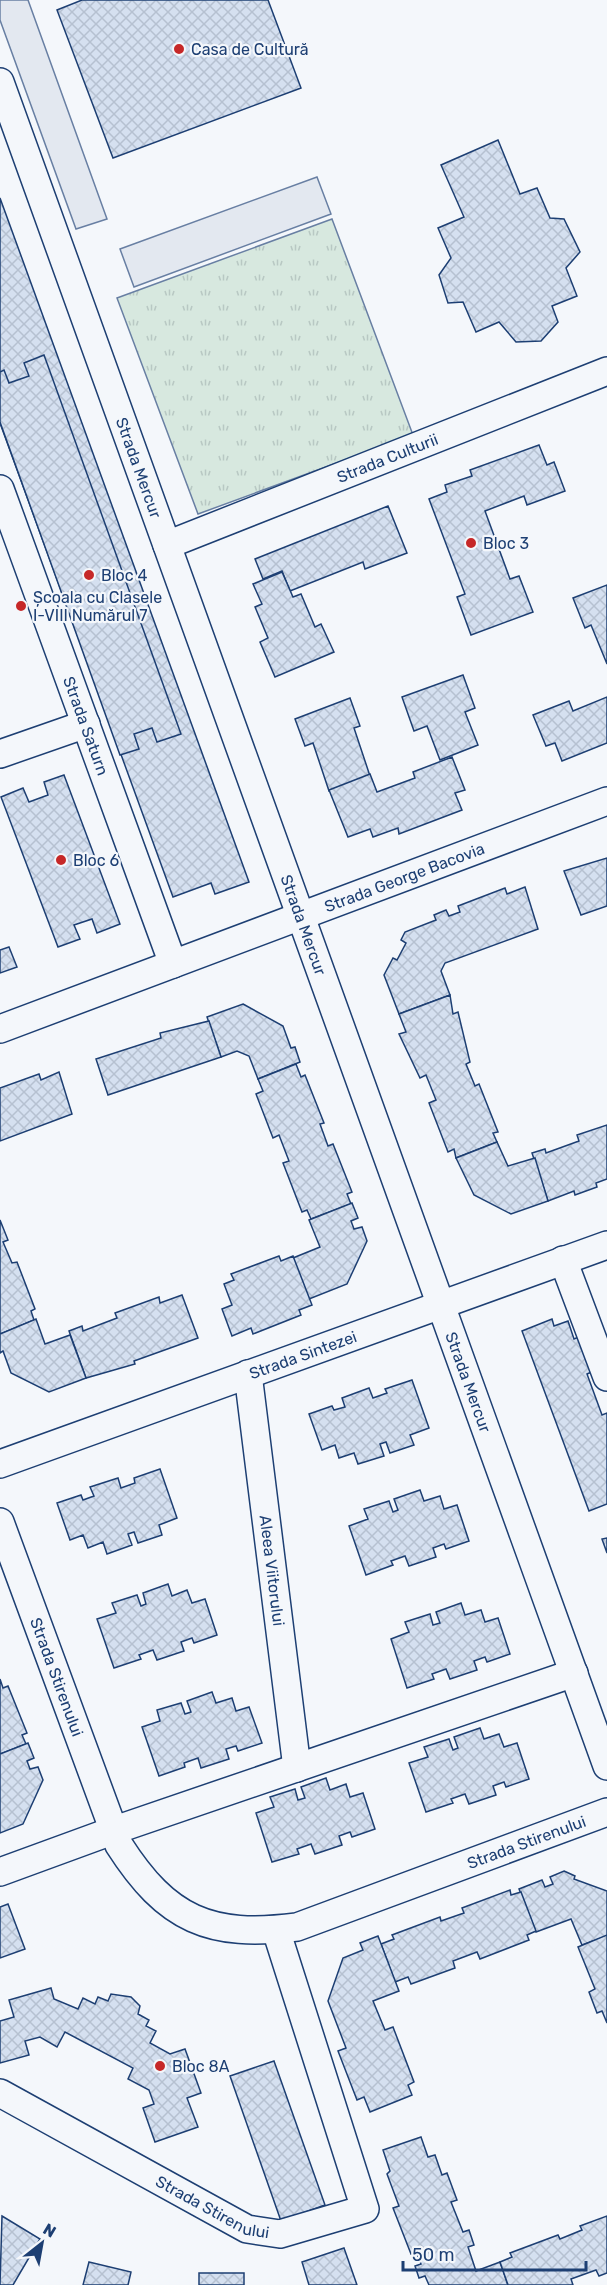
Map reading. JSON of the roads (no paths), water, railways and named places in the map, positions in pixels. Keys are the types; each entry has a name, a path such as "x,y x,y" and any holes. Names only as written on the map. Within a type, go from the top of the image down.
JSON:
{"street":[{"name":"Strada Mercur","path":"0,82 607,1766"},
{"name":"Strada Culturii","path":"167,545 607,371"},
{"name":"Strada Saturn","path":"0,489 173,964"},
{"path":"0,754 86,724"},
{"name":"Strada George Bacovia","path":"0,1029 607,801"},
{"name":"Strada Sintezei","path":"0,1464 607,1245"},
{"path":"563,1260 607,1377"},
{"name":"Aleea Viitorului","path":"248,1374 297,1768"},
{"name":"Strada Stirenului","path":"0,1522 112,1831 135,1869 176,1908 201,1921 233,1930 276,1930 319,1920 607,1812"},
{"path":"0,1872 112,1831 574,1672"},
{"name":"Strada Stirenului","path":"0,2093 247,2229 280,2234 366,2209 276,1930"}],"place":[{"name":"Casa de Cultură","path":"179,49"},
{"name":"Bloc 3","path":"471,543"},
{"name":"Bloc 4","path":"89,575"},
{"name":"Școala cu Clasele I-VIII Numărul 7","path":"21,606"},
{"name":"Bloc 6","path":"61,860"},
{"name":"Bloc 8A","path":"160,2066"}]}
